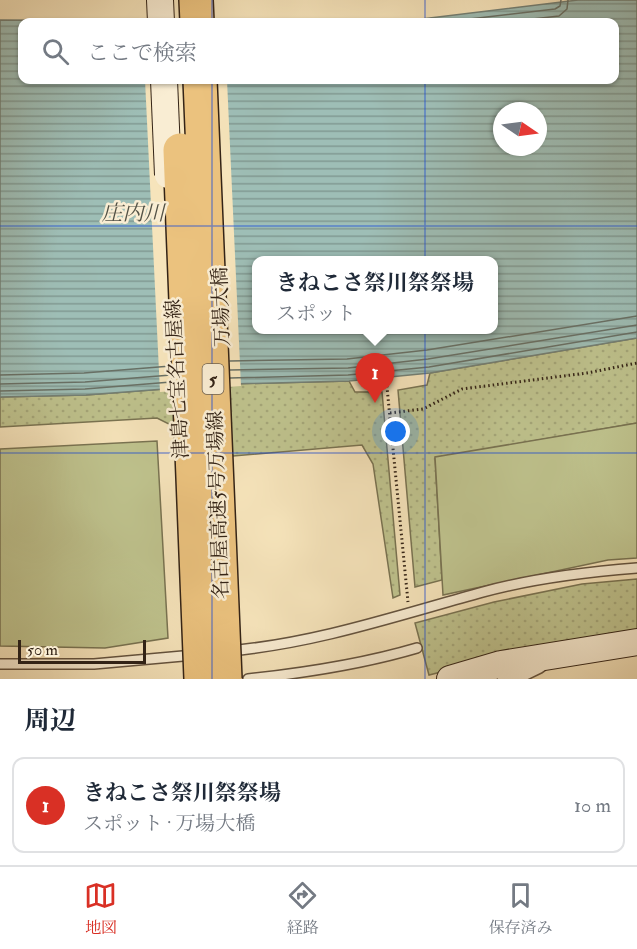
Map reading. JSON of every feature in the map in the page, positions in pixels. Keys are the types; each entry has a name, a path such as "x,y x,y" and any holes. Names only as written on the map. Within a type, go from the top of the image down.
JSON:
{"highway":[{"path":"174,0 174,18"},
{"path":"196,0 197,18"},
{"name":"名古屋高速5号万場線","path":"177,84 201,679"},
{"name":"名古屋高速5号万場線","path":"200,84 225,679"}],"main road":[{"path":"160,0 161,18"},
{"path":"208,0 209,18"},
{"name":"津島七宝名古屋線","path":"164,84 190,679"},
{"name":"万場大橋","path":"212,84 237,679"},
{"path":"450,679 501,664 637,642"}],"street":[{"path":"507,679 555,655"}],"lane":[{"path":"0,664 94,664 259,649 295,643 407,615 485,591 564,574 637,568"},
{"path":"248,679 379,658 417,648"}],"path":[{"path":"390,413 423,410 462,389 587,373 637,363"},
{"path":"386,376 408,605 407,615"}],"green space":[{"path":"637,338 637,423 435,458 442,580 415,587 398,390 427,385 430,373"},
{"path":"349,381 355,392 382,392 400,595 393,598 373,464 362,445 233,456 157,418 0,427 0,397 86,395 230,384"},
{"path":"637,423 637,558 608,560 443,595 435,457"},
{"path":"157,441 168,638 105,648 0,646 0,449"},
{"path":"637,579 637,633 521,652 429,675 415,623 494,602 582,584"}],"water":[{"name":"庄内川","path":"578,0 637,0 637,338 430,373 349,381 230,384 86,395 0,397 0,20 18,20 18,84 619,84 619,18 430,18"}],"pier":[{"path":"145,84 227,84 241,386 160,392"}],"place":[{"name":"きねこさ祭川祭祭場","path":"375,403"}]}
